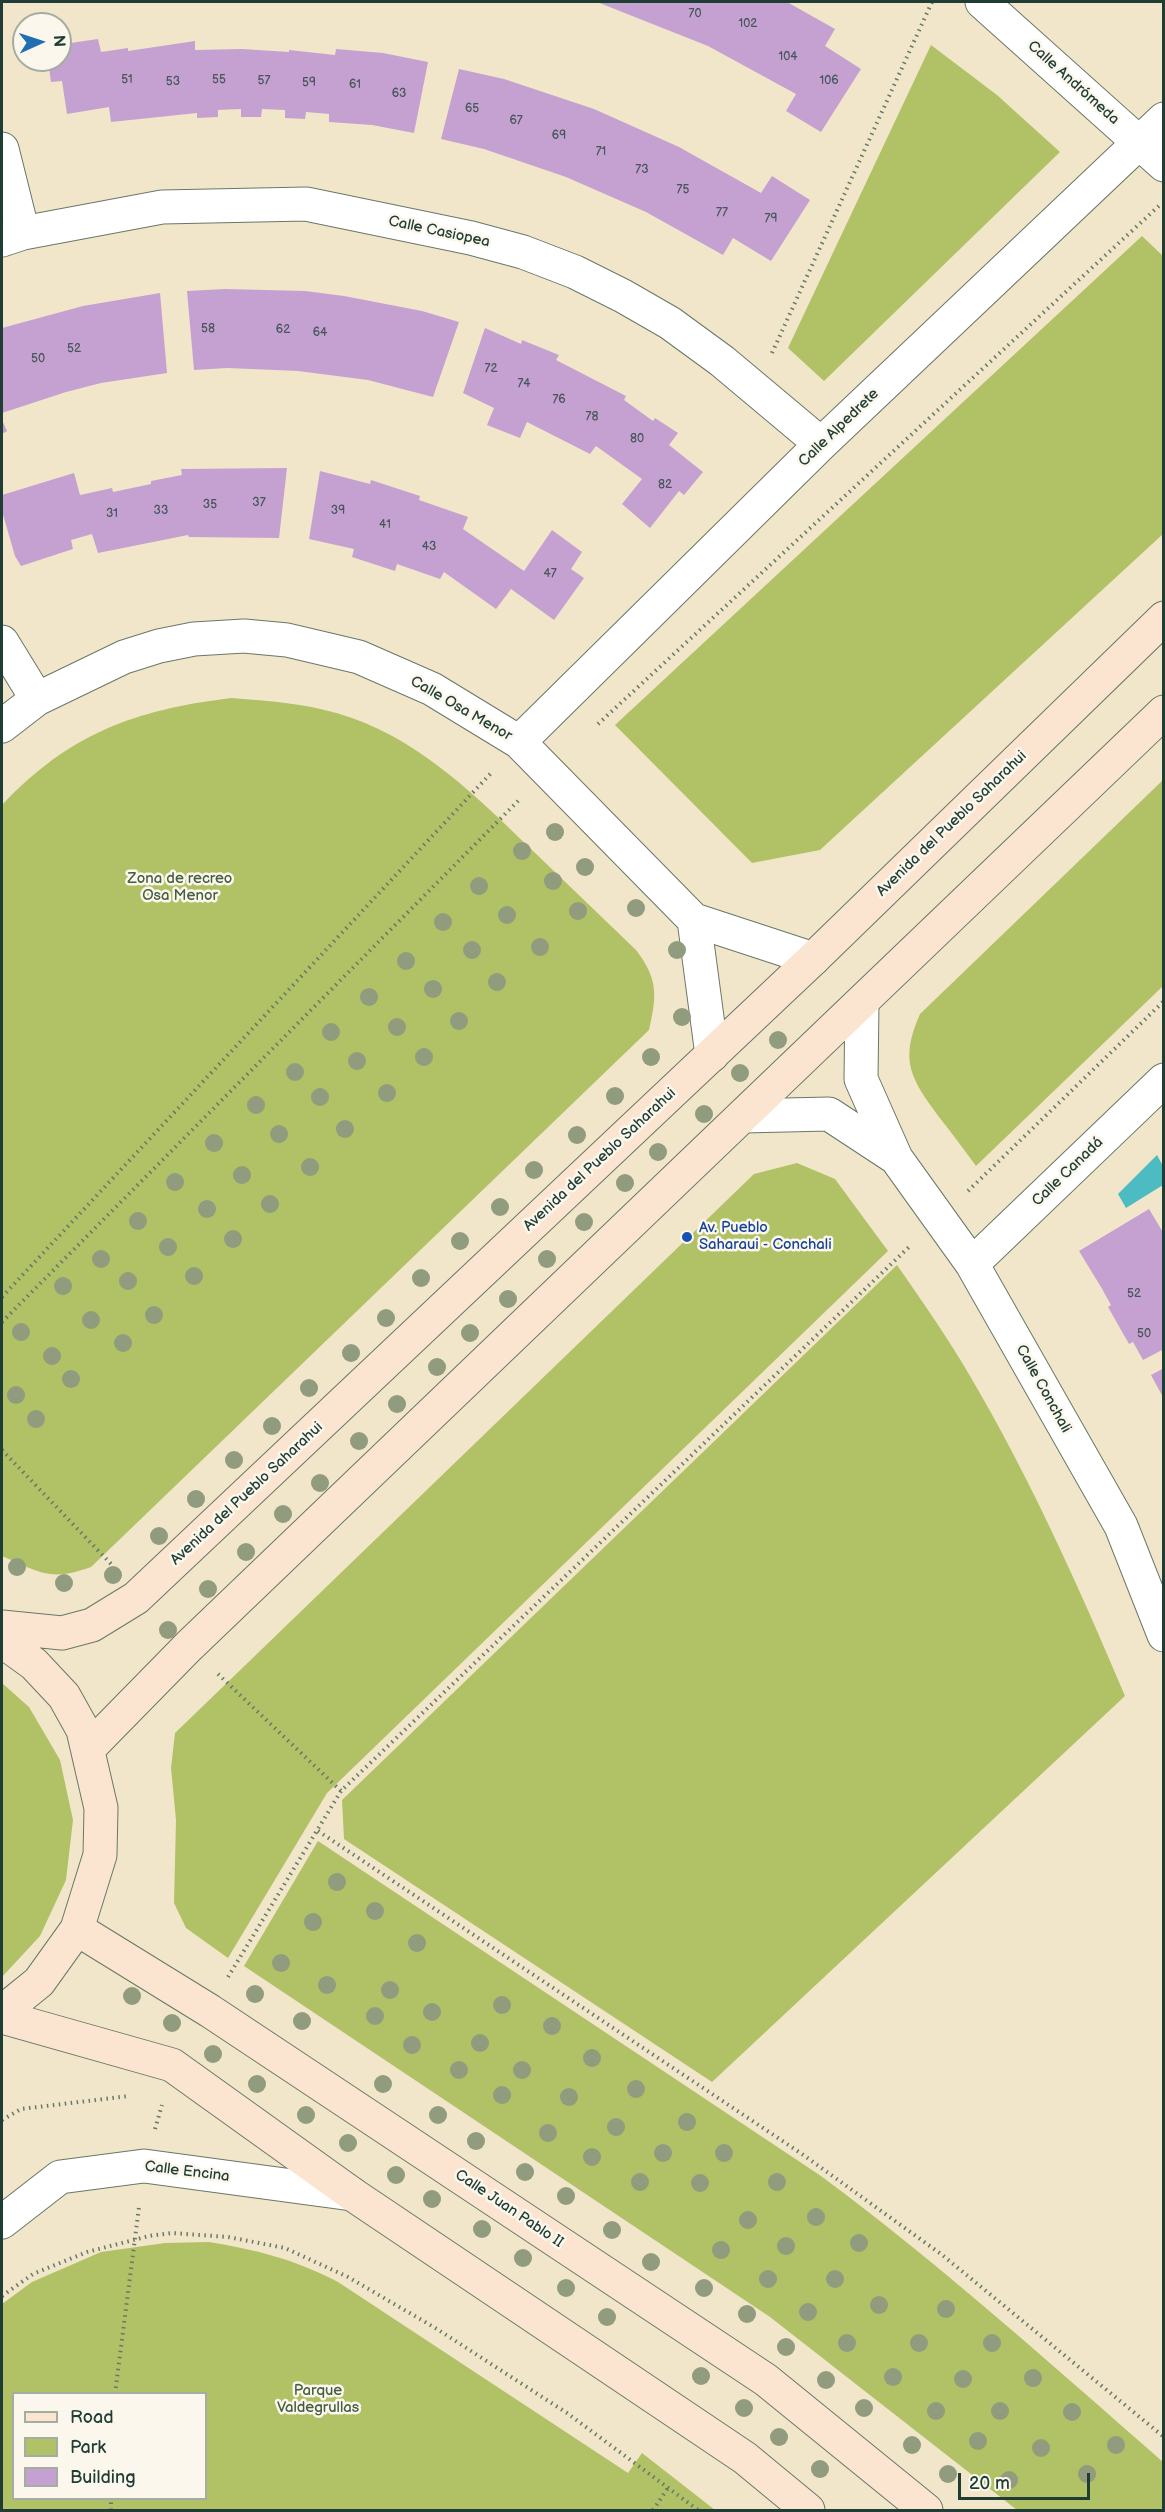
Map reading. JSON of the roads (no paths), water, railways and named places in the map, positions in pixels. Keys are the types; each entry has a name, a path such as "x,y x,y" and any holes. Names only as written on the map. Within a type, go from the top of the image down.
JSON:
{"main road":[{"name":"Avenida del Pueblo Saharahui","path":"2,1627 62,1634 92,1625 136,1598 813,959 1164,618"},
{"path":"89,1748 189,1646 1164,712"},
{"path":"2,1641 34,1664 64,1696 83,1730 102,1808 100,1855 77,1929 39,1982 2,2012"},
{"name":"Calle Juan Pablo II","path":"77,1929 220,2018 766,2380 926,2511"},
{"path":"2,2017 171,2065 352,2194 745,2458 808,2511"}],"street":[{"name":"Calle Andrómeda","path":"982,2 1164,165"},
{"name":"Calle Alpedrete","path":"519,742 821,444 1164,119"},
{"path":"2,149 12,236"},
{"name":"Calle Casiopea","path":"12,236 162,207 306,204 471,238 523,252 554,264 623,296 670,323 821,444"},
{"name":"Calle Osa Menor","path":"2,726 38,699 124,657 159,646 194,639 244,636 287,640 359,657 432,689 519,742 694,920"},
{"path":"2,642 38,699"},
{"path":"712,1054 694,920 813,959"},
{"name":"Calle Conchali","path":"862,1002 861,1079 896,1158 972,1264 1121,1526 1164,1635"},
{"name":"Calle Canadá","path":"972,1264 1164,1080"},
{"name":"Calle Conchali","path":"744,1116 829,1114 896,1158"},
{"name":"Calle Encina","path":"2,2222 60,2177 144,2166 352,2194"}],"water":[{"path":"1157,1155 1163,1166 1163,1185 1126,1208 1118,1194"}],"place":[{"name":"Av. Pueblo Saharaui - Conchali","path":"687,1237"}],"park label":[{"name":"Zona de recreo Osa Menor","path":"180,888"},
{"name":"Parque Valdegrullas","path":"318,2400"}]}
